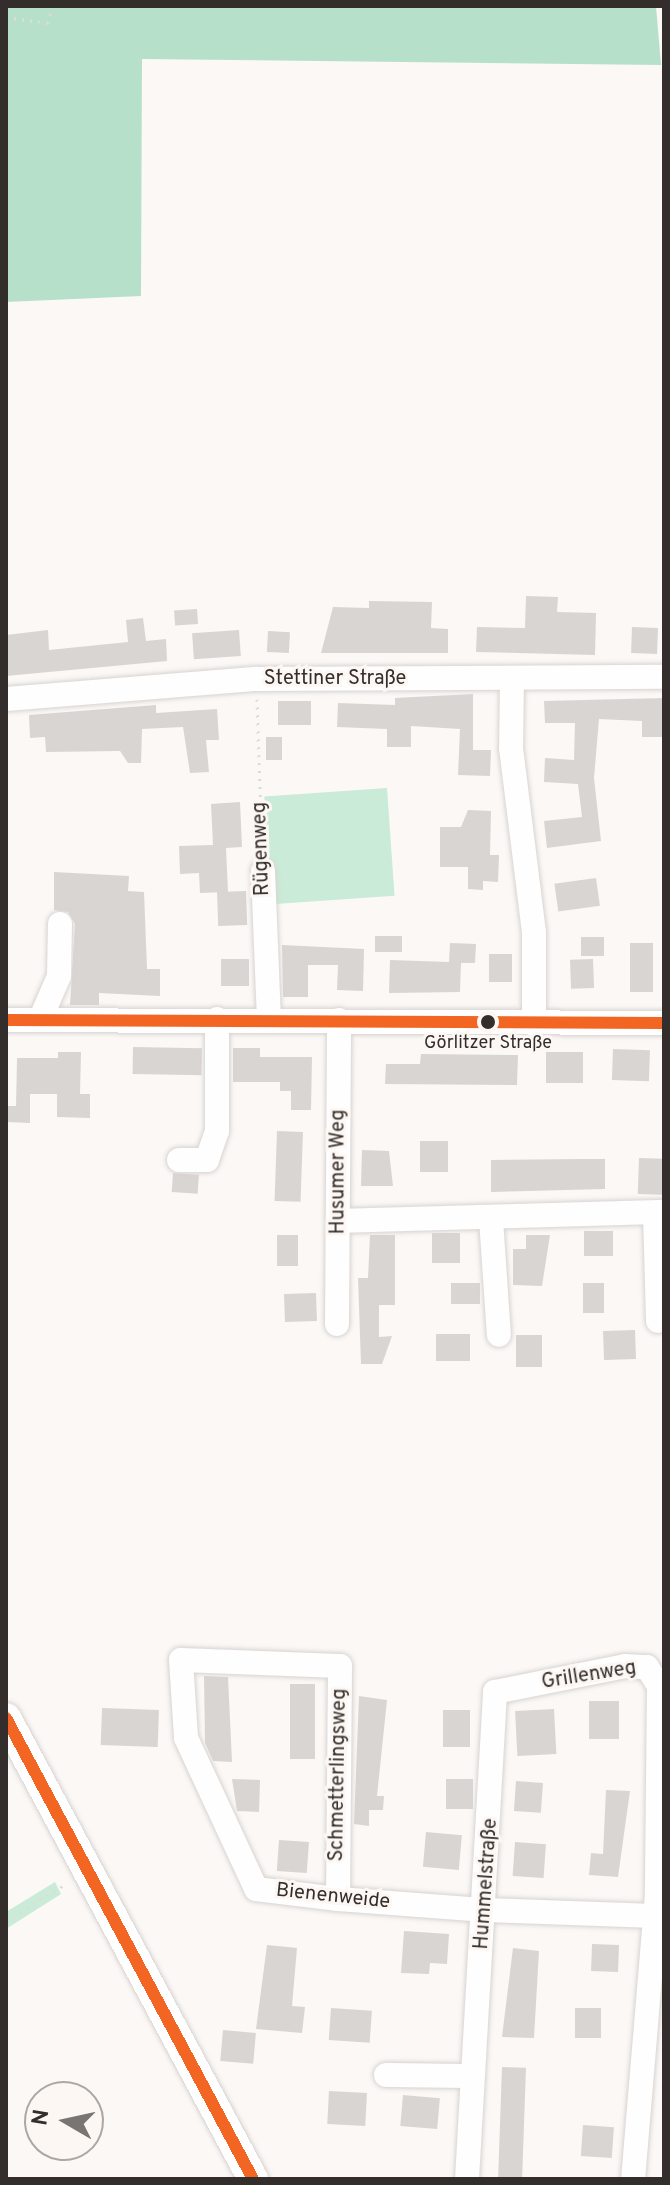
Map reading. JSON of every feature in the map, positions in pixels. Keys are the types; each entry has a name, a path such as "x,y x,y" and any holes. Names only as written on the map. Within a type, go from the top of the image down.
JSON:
{"main road":[{"path":"6,1718 253,2179"}],"street":[{"name":"Stettiner Straße","path":"6,699 257,679 664,677"},
{"path":"512,680 511,748 534,932 534,1024"},
{"name":"Rügenweg","path":"263,871 269,1019"},
{"path":"40,1020 59,976 60,924"},
{"path":"179,1160 207,1160 217,1131 217,1019"},
{"path":"6,1020 664,1023"},
{"name":"Husumer Weg","path":"337,1324 339,1020"},
{"path":"339,1221 660,1212 658,1321"},
{"path":"491,1219 499,1335"},
{"name":"Bienenweide","path":"181,1660 186,1738 256,1889 338,1899 486,1910 659,1901"},
{"name":"Schmetterlingsweg","path":"181,1660 340,1666 338,1899"},
{"name":"Grillenweg","path":"495,1692 647,1667 659,1686 659,1901 633,2179"},
{"name":"Hummelstraße","path":"467,2179 486,1910 495,1692"},
{"path":"386,2075 472,2076"}],"path":[{"path":"6,17 48,23 52,6"},
{"name":"Rügenweg","path":"257,679 263,871"},
{"path":"6,1921 88,1871"}],"green space":[{"path":"6,6 656,6 661,65 142,59 141,296 6,302"},
{"path":"387,788 395,896 272,904 264,797"},
{"path":"55,1882 61,1894 6,1929 6,1912"}],"building":[{"path":"526,596 558,597 557,612 596,613 595,655 476,652 477,627 525,628"},
{"path":"369,601 432,602 431,628 448,629 448,653 321,653 333,607 369,608"},
{"path":"197,609 198,624 175,626 174,611"},
{"path":"143,618 146,641 166,639 167,661 6,676 6,635 48,630 49,650 128,642 126,620"},
{"path":"632,627 658,628 657,654 631,653"},
{"path":"239,630 241,656 194,659 192,633"},
{"path":"268,631 290,632 289,653 267,652"},
{"path":"473,694 473,750 491,750 490,776 458,775 460,729 411,726 411,747 387,747 387,729 337,727 338,703 395,705 395,698"},
{"path":"664,698 664,737 642,737 642,721 599,719 594,778 601,841 547,848 544,821 582,817 578,784 544,782 545,758 574,760 575,723 545,723 544,701"},
{"path":"278,701 311,701 311,725 278,725"},
{"path":"156,705 156,713 217,709 219,740 206,740 209,772 190,773 183,727 142,729 141,763 128,763 120,751 46,752 45,737 30,738 29,715"},
{"path":"266,737 282,737 282,760 266,760"},
{"path":"240,802 242,847 226,848 228,892 200,893 199,873 180,874 179,846 213,845 211,804"},
{"path":"468,810 491,811 490,855 499,855 498,882 483,881 483,890 468,889 468,867 440,867 440,827 461,827"},
{"path":"54,872 129,876 128,891 144,892 147,969 160,969 160,996 99,993 99,1005 70,1005 75,924 68,912 54,910"},
{"path":"596,878 600,906 558,912 554,884"},
{"path":"246,891 247,925 218,926 217,892"},
{"path":"375,936 402,936 402,952 375,952"},
{"path":"581,937 604,937 604,956 581,956"},
{"path":"450,943 476,944 475,963 461,963 460,992 389,993 390,960 449,962"},
{"path":"630,943 653,943 653,992 630,992"},
{"path":"282,945 364,949 363,991 337,990 338,965 308,965 308,997 283,997"},
{"path":"489,954 512,954 512,982 489,982"},
{"path":"221,959 249,959 249,986 221,986"},
{"path":"593,959 594,988 571,989 570,960"},
{"path":"133,1047 202,1048 202,1075 133,1074"},
{"path":"233,1048 260,1048 260,1057 312,1057 311,1110 291,1110 291,1091 280,1091 280,1082 233,1082"},
{"path":"613,1049 650,1050 649,1081 612,1080"},
{"path":"58,1052 81,1052 80,1094 90,1094 90,1118 57,1117 57,1094 30,1094 30,1123 6,1122 6,1106 16,1106 17,1058 58,1058"},
{"path":"546,1052 583,1052 583,1083 546,1083"},
{"path":"421,1054 518,1055 517,1085 385,1084 386,1064 420,1064"},
{"path":"277,1131 303,1132 301,1202 275,1201"},
{"path":"420,1141 448,1141 448,1172 420,1172"},
{"path":"362,1150 389,1151 393,1186 361,1186"},
{"path":"639,1158 664,1159 663,1195 638,1194"},
{"path":"605,1159 605,1189 491,1192 491,1160"},
{"path":"173,1173 199,1175 198,1194 172,1192"},
{"path":"584,1231 613,1231 613,1256 584,1256"},
{"path":"432,1233 460,1233 460,1263 432,1263"},
{"path":"277,1235 298,1235 298,1266 277,1266"},
{"path":"370,1235 395,1235 395,1305 379,1305 379,1337 392,1336 382,1364 361,1364 358,1278 368,1278"},
{"path":"526,1235 550,1235 542,1286 513,1285 513,1249 526,1249"},
{"path":"451,1283 480,1283 480,1304 451,1304"},
{"path":"583,1283 604,1283 604,1313 583,1313"},
{"path":"316,1293 317,1321 285,1322 284,1294"},
{"path":"635,1330 636,1359 604,1360 603,1331"},
{"path":"436,1334 470,1334 470,1361 436,1361"},
{"path":"516,1335 542,1335 542,1367 516,1367"},
{"path":"204,1676 228,1677 232,1762 213,1761 205,1743"},
{"path":"290,1684 315,1684 315,1759 290,1759"},
{"path":"359,1696 387,1700 377,1796 384,1796 383,1810 369,1810 369,1826 354,1824"},
{"path":"589,1701 619,1701 619,1739 589,1739"},
{"path":"102,1708 159,1710 158,1747 101,1745"},
{"path":"554,1709 556,1754 517,1756 515,1711"},
{"path":"443,1710 470,1710 470,1747 443,1747"},
{"path":"232,1779 260,1780 259,1812 237,1811"},
{"path":"446,1779 473,1779 473,1809 446,1809"},
{"path":"516,1781 543,1783 541,1813 514,1811"},
{"path":"606,1790 630,1791 618,1877 589,1875 591,1853 603,1854"},
{"path":"426,1832 462,1835 459,1870 423,1867"},
{"path":"279,1840 309,1842 307,1873 277,1871"},
{"path":"515,1842 546,1844 544,1878 513,1876"},
{"path":"404,1931 449,1934 447,1964 430,1963 429,1974 401,1973"},
{"path":"592,1944 619,1945 618,1972 591,1971"},
{"path":"267,1945 297,1948 292,2006 305,2007 302,2033 256,2029"},
{"path":"513,1948 539,1951 534,2038 502,2037"},
{"path":"331,2008 372,2011 370,2043 329,2040"},
{"path":"575,2008 601,2008 601,2038 575,2038"},
{"path":"223,2030 256,2033 253,2064 220,2061"},
{"path":"502,2067 526,2068 522,2179 498,2179"},
{"path":"329,2091 367,2093 365,2126 327,2124"},
{"path":"403,2095 440,2098 437,2129 400,2126"},
{"path":"583,2125 614,2127 612,2158 581,2156"}],"transit line":[{"path":"6,1020 664,1023"},
{"path":"6,1718 253,2179"}],"place":[{"name":"Görlitzer Straße","path":"488,1022"}]}
